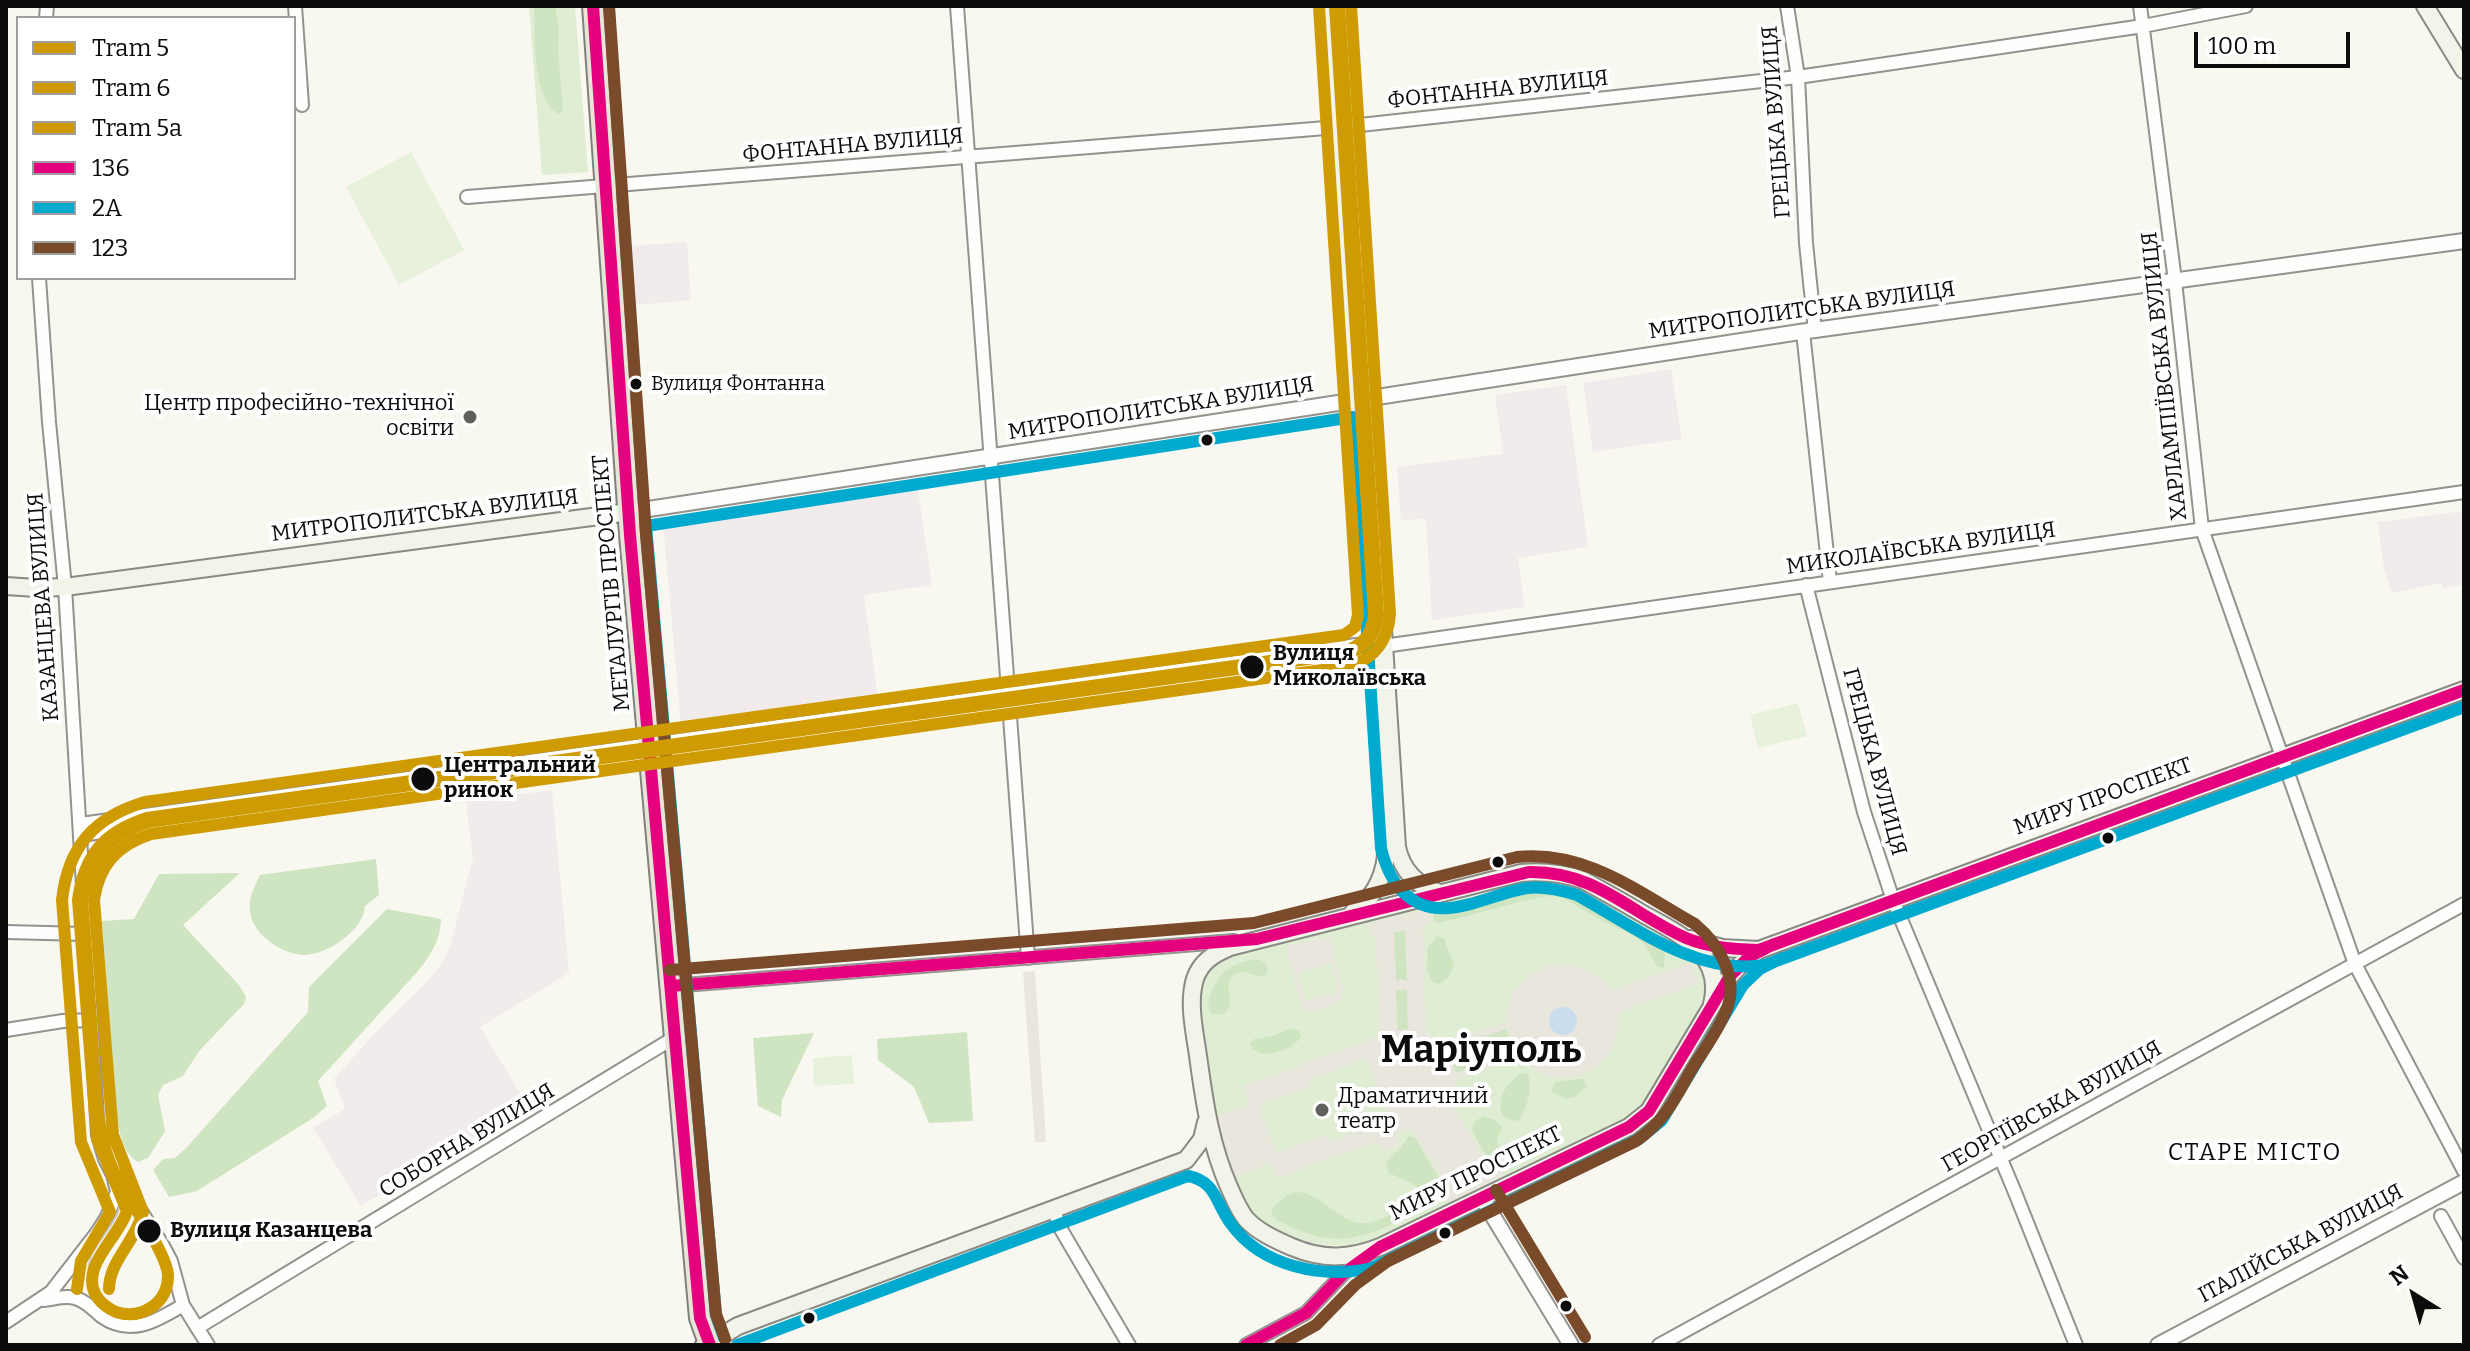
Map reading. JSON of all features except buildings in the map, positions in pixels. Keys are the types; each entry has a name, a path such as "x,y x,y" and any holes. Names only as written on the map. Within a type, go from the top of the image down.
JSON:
{"highway":[{"name":"МЕТАЛУРГІВ ПРОСПЕКТ","path":"593,6 629,512 700,1318 709,1344"}],"main road":[{"path":"1331,6 1345,127"},
{"path":"1341,918 1358,909 1372,895 1381,880 1385,864 1376,647 1345,127 1343,6"},
{"path":"2425,6 2464,70"},
{"name":"МИТРОПОЛИТСЬКА ВУЛИЦЯ","path":"6,586 65,587 629,512"},
{"path":"1376,647 1397,847 1410,876 1427,889 1440,893"},
{"name":"МИРУ ПРОСПЕКТ","path":"1759,950 1722,948 1687,938 1583,880 1536,871 1230,947 1209,958 1198,972 1194,981 1194,1020 1207,1121 1236,1202 1248,1220 1288,1246 1312,1254 1339,1257 1366,1253 1640,1120 1649,1111 1712,1004 1737,968 1759,950 2464,690"},
{"name":"МИРУ ПРОСПЕКТ","path":"1687,938 1702,953 1710,968 1715,989 1712,1004"},
{"path":"709,1344 738,1326 1186,1160 1202,1139 1207,1121"},
{"path":"1186,1160 1211,1167 1226,1179"}],"street":[{"path":"957,6 1028,958"},
{"name":"ГРЕЦЬКА ВУЛИЦЯ","path":"1787,6 1798,77 1809,331 1830,582"},
{"name":"ХАРЛАМПІЇВСЬКА ВУЛИЦЯ","path":"2140,6 2202,529 2355,964 2464,1171"},
{"name":"ФОНТАННА ВУЛИЦЯ","path":"467,197 1345,127 1798,77 2143,26 2246,6"},
{"path":"296,20 302,105"},
{"name":"МИТРОПОЛИТСЬКА ВУЛИЦЯ","path":"629,512 1809,331 2464,241"},
{"name":"КАЗАНЦЕВА ВУЛИЦЯ","path":"39,280 65,587 98,1135 105,1159 121,1190 171,1261 183,1305 208,1345"},
{"name":"МИКОЛАЇВСЬКА ВУЛИЦЯ","path":"81,829 2464,492"},
{"name":"ГРЕЦЬКА ВУЛИЦЯ","path":"1806,585 1864,812 1893,900 2076,1345"},
{"name":"ГЕОРГІЇВСЬКА ВУЛИЦЯ","path":"1659,1345 2464,904"},
{"path":"6,932 86,934"},
{"path":"671,986 1257,939"},
{"path":"6,1030 91,1020"},
{"name":"СОБОРНА ВУЛИЦЯ","path":"197,1328 675,1037"},
{"name":"ІТАЛІЙСЬКА ВУЛИЦЯ","path":"2158,1345 2464,1182"},
{"path":"6,1322 40,1301 67,1272 96,1234 121,1190"},
{"path":"1482,1198 1571,1345"},
{"path":"1054,1209 1059,1226 1129,1345"},
{"path":"2441,1216 2464,1258"},
{"path":"1246,1345 1306,1313 1344,1273 1380,1247"},
{"path":"67,1272 76,1298"},
{"path":"40,1301 64,1296 76,1298 109,1321 133,1327 156,1321 183,1305"}],"shaded area":[{"path":"687,242 691,300 636,305 632,246"},
{"path":"1671,369 1682,439 1593,452 1583,383"},
{"path":"1566,385 1588,547 1518,558 1525,607 1432,620 1426,519 1401,520 1397,467 1503,454 1495,395"},
{"path":"917,484 932,585 864,595 878,698 681,726 663,523"},
{"path":"2464,511 2464,584 2443,588 2441,583 2392,593 2384,569 2378,522"},
{"path":"552,790 569,973 480,1027 528,1106 361,1206 313,1128 345,1109 334,1079 441,965 450,946 473,858 466,801"},
{"path":"1428,909 1430,924 1423,926 1426,1033 1444,1045 1505,1022 1508,1004 1517,987 1530,974 1547,966 1566,964 1584,969 1600,978 1611,991 1691,962 1699,983 1619,1013 1619,1029 1613,1047 1602,1062 1586,1073 1568,1078 1549,1077 1532,1069 1518,1057 1457,1080 1451,1101 1490,1168 1499,1164 1504,1176 1448,1203 1443,1191 1447,1188 1412,1129 1397,1134 1400,1145 1382,1152 1378,1141 1277,1178 1271,1163 1232,1178 1212,1117 1249,1104 1243,1086 1379,1036 1376,937 1371,938 1367,924","holes":["1405,930 1407,981 1401,979 1396,982 1394,933","1396,988 1401,991 1407,989 1408,1029 1397,1030","1506,1029 1514,1052 1456,1073 1448,1050","1366,1059 1388,1120 1330,1141 1327,1135 1276,1153 1259,1106 1310,1087 1308,1080"]},
{"path":"1330,936 1343,995 1336,1004 1309,1013 1302,1010 1286,946","holes":["1331,964 1338,992 1304,1000 1298,972"]},
{"path":"1035,971 1046,1142 1035,1142 1023,972"}],"green space":[{"path":"529,6 575,6 588,172 542,175"},
{"path":"534,6 555,6 563,109 559,114 550,107 539,81"},
{"path":"411,152 464,250 399,285 346,187"},
{"path":"1798,703 1807,736 1758,748 1750,715"},
{"path":"376,859 379,895 365,906 352,932 334,945 314,954 296,954 270,942 256,928 250,906 260,875"},
{"path":"240,873 183,925 239,985 246,997 244,1004 200,1050 183,1076 163,1085 158,1095 165,1131 148,1158 138,1162 126,1148 117,1119 102,921 134,919 159,874"},
{"path":"1555,881 1581,887 1684,950 1697,962 1704,976 1704,995 1698,1011 1642,1106 1625,1121 1364,1244 1333,1246 1316,1243 1283,1233 1255,1217 1245,1206 1218,1139 1199,1007 1203,981 1210,970 1219,961 1243,951 1527,883"},
{"path":"1546,888 1564,890 1588,900 1653,938 1665,948 1664,968 1657,966 1644,944 1635,936 1561,897 1523,901 1440,923 1434,921 1437,912 1520,891"},
{"path":"387,909 441,919 437,941 418,971 318,1081 327,1106 197,1191 169,1197 153,1170 163,1159 175,1158 187,1147 308,1012 309,987"},
{"path":"1405,930 1407,982 1396,983 1394,933"},
{"path":"1437,937 1444,938 1454,966 1448,978 1439,984 1432,982 1427,970 1428,947"},
{"path":"1259,959 1266,964 1266,975 1236,973 1228,984 1229,1008 1223,1014 1212,1014 1208,1005 1210,996 1222,974 1235,965"},
{"path":"1396,987 1399,990 1407,987 1408,1029 1397,1031"},
{"path":"1291,1028 1299,1031 1301,1037 1283,1050 1260,1053 1250,1044 1254,1039 1273,1036"},
{"path":"1506,1029 1515,1052 1456,1073 1447,1050"},
{"path":"967,1032 973,1121 929,1123 914,1087 878,1060 877,1039"},
{"path":"814,1033 782,1100 781,1117 758,1106 753,1038"},
{"path":"852,1055 854,1084 814,1086 813,1058"},
{"path":"1521,1073 1528,1074 1528,1098 1519,1120 1512,1121 1502,1115 1500,1103 1507,1086"},
{"path":"1582,1079 1587,1086 1575,1097 1565,1099 1552,1092 1556,1082"},
{"path":"1484,1116 1502,1127 1497,1142 1501,1155 1492,1163 1472,1129 1475,1121"},
{"path":"1409,1136 1415,1138 1442,1183 1441,1188 1419,1189 1389,1173 1386,1162"},
{"path":"1296,1192 1315,1197 1346,1218 1364,1223 1382,1219 1415,1202 1428,1203 1425,1208 1379,1230 1350,1238 1335,1238 1301,1231 1273,1217 1271,1212 1278,1202"}],"water":[{"path":"1563,1007 1573,1011 1577,1021 1573,1031 1563,1035 1553,1031 1549,1021 1553,1011"}],"tram line":[{"name":"5","path":"1335,6 1374,615 1372,627 1363,640 1349,650 147,818 119,830 91,858 78,900 97,1139 127,1211 96,1264 93,1286 101,1302 116,1312 143,1312 158,1302 167,1287 168,1277 161,1254 111,1165 100,1123 95,1080 82,900 95,861 112,842 134,827 148,822 1350,653 1366,643 1373,634 1378,615 1339,6"},
{"name":"6","path":"109,1289 113,1269 143,1212 113,1135 94,900 105,867 128,844 151,834 1351,666 1374,652 1387,632 1390,614 1351,6"},
{"name":"5а","path":"77,1289 81,1261 110,1212 81,1142 62,900 70,864 77,850 111,816 145,802 1344,635 1355,627 1358,615 1319,7"},
{"path":"93,1289 89,1262 115,1219 121,1193"}],"transit line":[{"name":"136","path":"593,6 630,535 700,1318 710,1345"},
{"name":"123","path":"609,6 646,534 716,1314 725,1339"},
{"name":"2А","path":"724,1338 716,1315 646,526 1353,417 1381,848 1395,882 1417,902 1448,908 1527,888 1565,892 1577,895 1666,946 1715,963 1740,966 1765,965 2464,707"},
{"name":"136","path":"671,986 1257,939 1529,872 1574,878 1612,895 1686,938 1722,947 1759,950 2464,690"},
{"name":"123","path":"670,970 1254,923 1517,857 1566,860 1589,867 1632,887 1704,932 1725,963 1730,999 1715,1033 1655,1125 1636,1141 1388,1261 1355,1285 1316,1325 1280,1345"},
{"name":"136","path":"1246,1345 1306,1313 1344,1273 1380,1247 1629,1127 1649,1111 1730,976 1749,957 1774,944"},
{"name":"2А","path":"737,1345 1188,1176 1210,1188 1231,1224 1244,1239 1276,1260 1334,1272 1372,1268 1639,1139 1662,1120 1743,985 1760,969 1782,958"},
{"name":"123","path":"1496,1190 1585,1337"}],"place":[{"name":"Вулиця Фонтанна","path":"636,384"},
{"name":"Центр професійно-технічної освіти","path":"470,417"},
{"name":"Вулиця Миколаївська","path":"1252,667"},
{"name":"Центральний ринок","path":"423,779"},
{"name":"Драматичний театр","path":"1322,1110"},
{"name":"Вулиця Казанцева","path":"149,1231"}],"district":[{"name":"Маріуполь","path":"1481,1051"},
{"name":"СТАРЕ МІСТО","path":"2255,1153"}]}
